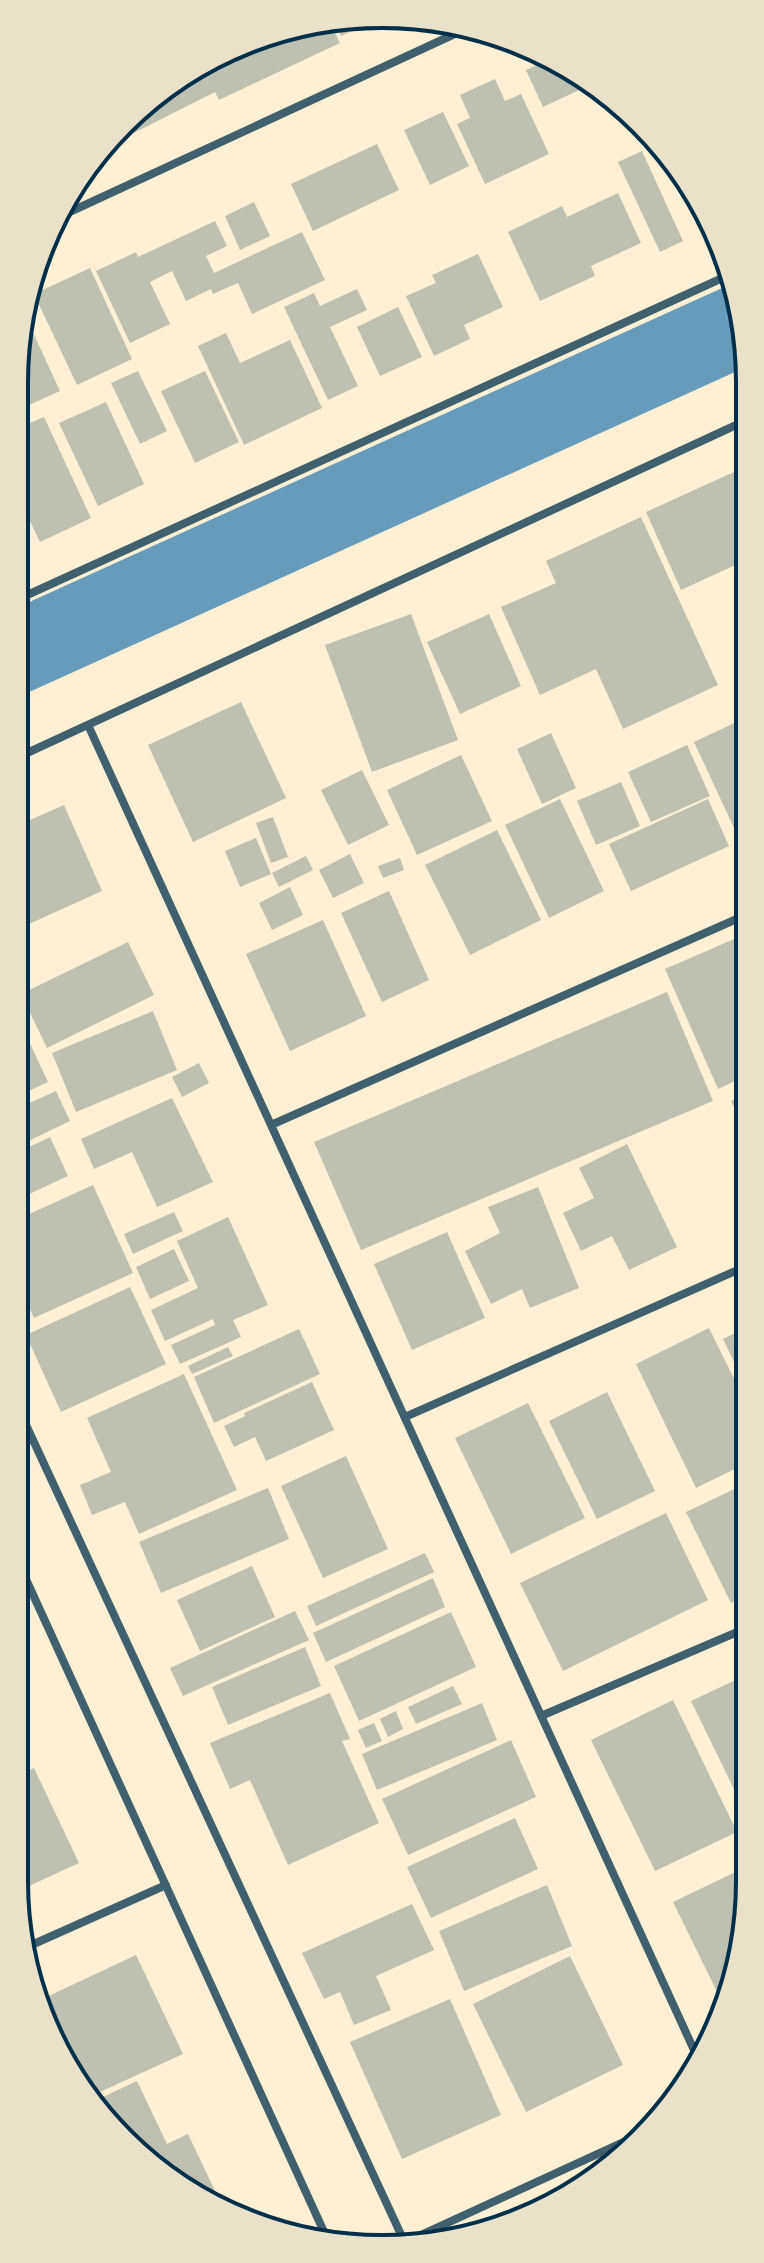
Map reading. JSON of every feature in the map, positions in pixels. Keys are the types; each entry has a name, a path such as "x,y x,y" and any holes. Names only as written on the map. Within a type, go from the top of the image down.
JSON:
{"street":[{"path":"72,211 452,35"},
{"path":"28,593 720,279"},
{"path":"28,753 736,425"},
{"path":"88,725 694,2049"},
{"path":"271,1125 736,919"},
{"path":"405,1417 736,1271"},
{"path":"28,1429 403,2234"},
{"path":"28,1593 166,1885 323,2230"},
{"path":"541,1716 736,1633"},
{"path":"34,1944 166,1885"},
{"path":"425,2232 617,2145"}],"building":[{"path":"356,29 341,36 339,31"},
{"path":"334,31 340,43 219,100 215,92 129,136 185,88 247,55 290,40"},
{"path":"538,65 581,89 543,107 526,70"},
{"path":"495,79 505,101 521,94 549,154 485,184 457,124 470,118 460,95"},
{"path":"443,112 469,166 430,185 404,130"},
{"path":"377,144 399,190 313,231 291,184"},
{"path":"642,151 683,241 660,252 618,162"},
{"path":"618,193 641,243 591,266 595,276 540,301 508,232 562,206 567,217"},
{"path":"254,202 270,236 240,250 225,216"},
{"path":"215,221 227,246 206,256 214,273 302,232 325,280 252,314 238,283 213,294 211,289 186,301 172,271 150,282 170,324 130,343 96,271 136,252 138,257"},
{"path":"478,254 503,307 464,325 470,339 434,356 406,296 436,283 432,275"},
{"path":"90,268 132,359 77,385 38,301 40,291"},
{"path":"357,289 367,310 330,327 358,386 328,400 284,307 314,293 320,306"},
{"path":"398,307 422,357 380,376 357,327"},
{"path":"32,330 60,391 28,406"},
{"path":"226,333 240,363 290,340 322,408 244,445 198,346"},
{"path":"138,371 167,431 140,444 111,383"},
{"path":"205,371 239,442 195,463 161,391"},
{"path":"106,402 144,484 98,506 59,423"},
{"path":"44,417 91,518 40,542 28,517 28,424"},
{"path":"736,471 736,565 681,590 646,512"},
{"path":"641,517 718,685 623,729 596,669 540,695 501,607 556,583 546,561"},
{"path":"411,614 458,740 372,772 325,645"},
{"path":"489,614 521,686 460,714 427,642"},
{"path":"241,702 286,798 193,842 148,745"},
{"path":"736,722 736,832 694,742"},
{"path":"551,733 576,788 542,804 517,749"},
{"path":"687,745 710,796 651,822 628,772"},
{"path":"461,755 492,821 417,855 387,790"},
{"path":"362,770 389,825 348,845 321,790"},
{"path":"621,782 640,826 596,845 577,801"},
{"path":"560,799 604,891 549,918 505,825"},
{"path":"708,799 729,846 631,891 609,844"},
{"path":"64,805 102,891 29,924 28,922 28,821"},
{"path":"273,817 288,857 271,863 256,823"},
{"path":"497,830 541,920 470,955 425,865"},
{"path":"256,838 271,874 240,887 225,851"},
{"path":"350,854 364,883 333,898 319,870"},
{"path":"306,856 313,870 279,887 272,873"},
{"path":"400,858 404,870 383,878 378,866"},
{"path":"290,887 303,915 272,930 259,903"},
{"path":"389,891 429,980 382,1002 341,913"},
{"path":"323,920 366,1016 290,1051 246,954"},
{"path":"736,938 736,1081 718,1089 665,969"},
{"path":"128,942 154,995 47,1048 28,1009 28,991"},
{"path":"667,992 713,1101 361,1250 314,1142"},
{"path":"153,1011 177,1070 76,1112 52,1053"},
{"path":"28,1039 48,1082 28,1091"},
{"path":"199,1063 209,1083 182,1097 172,1077"},
{"path":"56,1091 70,1121 28,1141 28,1104"},
{"path":"172,1098 213,1182 157,1207 132,1152 94,1169 81,1139"},
{"path":"50,1137 68,1176 28,1195 28,1147"},
{"path":"627,1144 677,1247 629,1270 612,1236 581,1251 563,1213 594,1198 579,1168"},
{"path":"93,1185 133,1273 34,1318 28,1305 28,1215"},
{"path":"538,1187 579,1288 530,1308 522,1289 491,1304 465,1251 500,1233 488,1207"},
{"path":"174,1212 183,1231 133,1254 124,1234"},
{"path":"228,1217 268,1305 233,1320 241,1337 180,1364 171,1345 215,1325 213,1319 165,1341 151,1310 198,1288 177,1241"},
{"path":"447,1232 485,1318 412,1350 374,1264"},
{"path":"174,1249 189,1281 150,1299 136,1267"},
{"path":"130,1287 166,1364 61,1412 28,1334"},
{"path":"709,1328 736,1383 736,1468 696,1488 636,1364"},
{"path":"299,1329 320,1374 214,1423 194,1377"},
{"path":"736,1332 736,1366 723,1339"},
{"path":"228,1347 233,1356 192,1374 188,1366"},
{"path":"184,1374 237,1490 139,1534 125,1502 92,1515 80,1485 111,1472 87,1418"},
{"path":"312,1382 334,1430 266,1461 255,1437 234,1447 224,1426 245,1416 244,1413"},
{"path":"607,1392 655,1491 597,1519 549,1421"},
{"path":"528,1403 585,1518 511,1554 455,1438"},
{"path":"346,1456 388,1549 323,1578 281,1486"},
{"path":"268,1488 289,1539 161,1593 139,1542"},
{"path":"736,1488 736,1600 731,1603 686,1512"},
{"path":"666,1513 708,1600 563,1671 520,1583"},
{"path":"425,1553 434,1572 316,1626 307,1606"},
{"path":"252,1566 275,1617 200,1651 177,1600"},
{"path":"433,1578 445,1607 326,1662 313,1633"},
{"path":"295,1611 309,1640 183,1696 170,1668"},
{"path":"451,1612 476,1667 359,1721 334,1666"},
{"path":"305,1647 321,1686 228,1725 212,1687"},
{"path":"736,1680 736,1793 691,1701"},
{"path":"453,1686 462,1704 416,1724 408,1707"},
{"path":"330,1693 350,1739 342,1741 379,1823 288,1865 250,1780 230,1789 210,1743"},
{"path":"673,1700 736,1832 655,1871 591,1740"},
{"path":"482,1703 497,1740 377,1790 362,1754"},
{"path":"396,1711 403,1729 388,1737 380,1719"},
{"path":"374,1723 382,1741 366,1748 358,1730"},
{"path":"511,1740 536,1797 408,1855 382,1799"},
{"path":"34,1768 79,1863 28,1886 28,1881 28,1771"},
{"path":"515,1818 538,1869 431,1918 407,1867"},
{"path":"736,1872 733,1927 718,1993 673,1902"},
{"path":"547,1885 572,1946 464,1991 439,1931"},
{"path":"412,1904 434,1950 376,1976 391,2010 354,2025 340,1992 324,1999 302,1953"},
{"path":"136,1955 183,2054 98,2093 75,2058 48,1997"},
{"path":"570,1956 623,2065 526,2112 473,2004"},
{"path":"450,1999 501,2115 402,2159 350,2042"},
{"path":"137,2081 167,2144 188,2134 216,2194 166,2162 102,2098"}],"waterway":[{"path":"28,648 732,329"}]}
